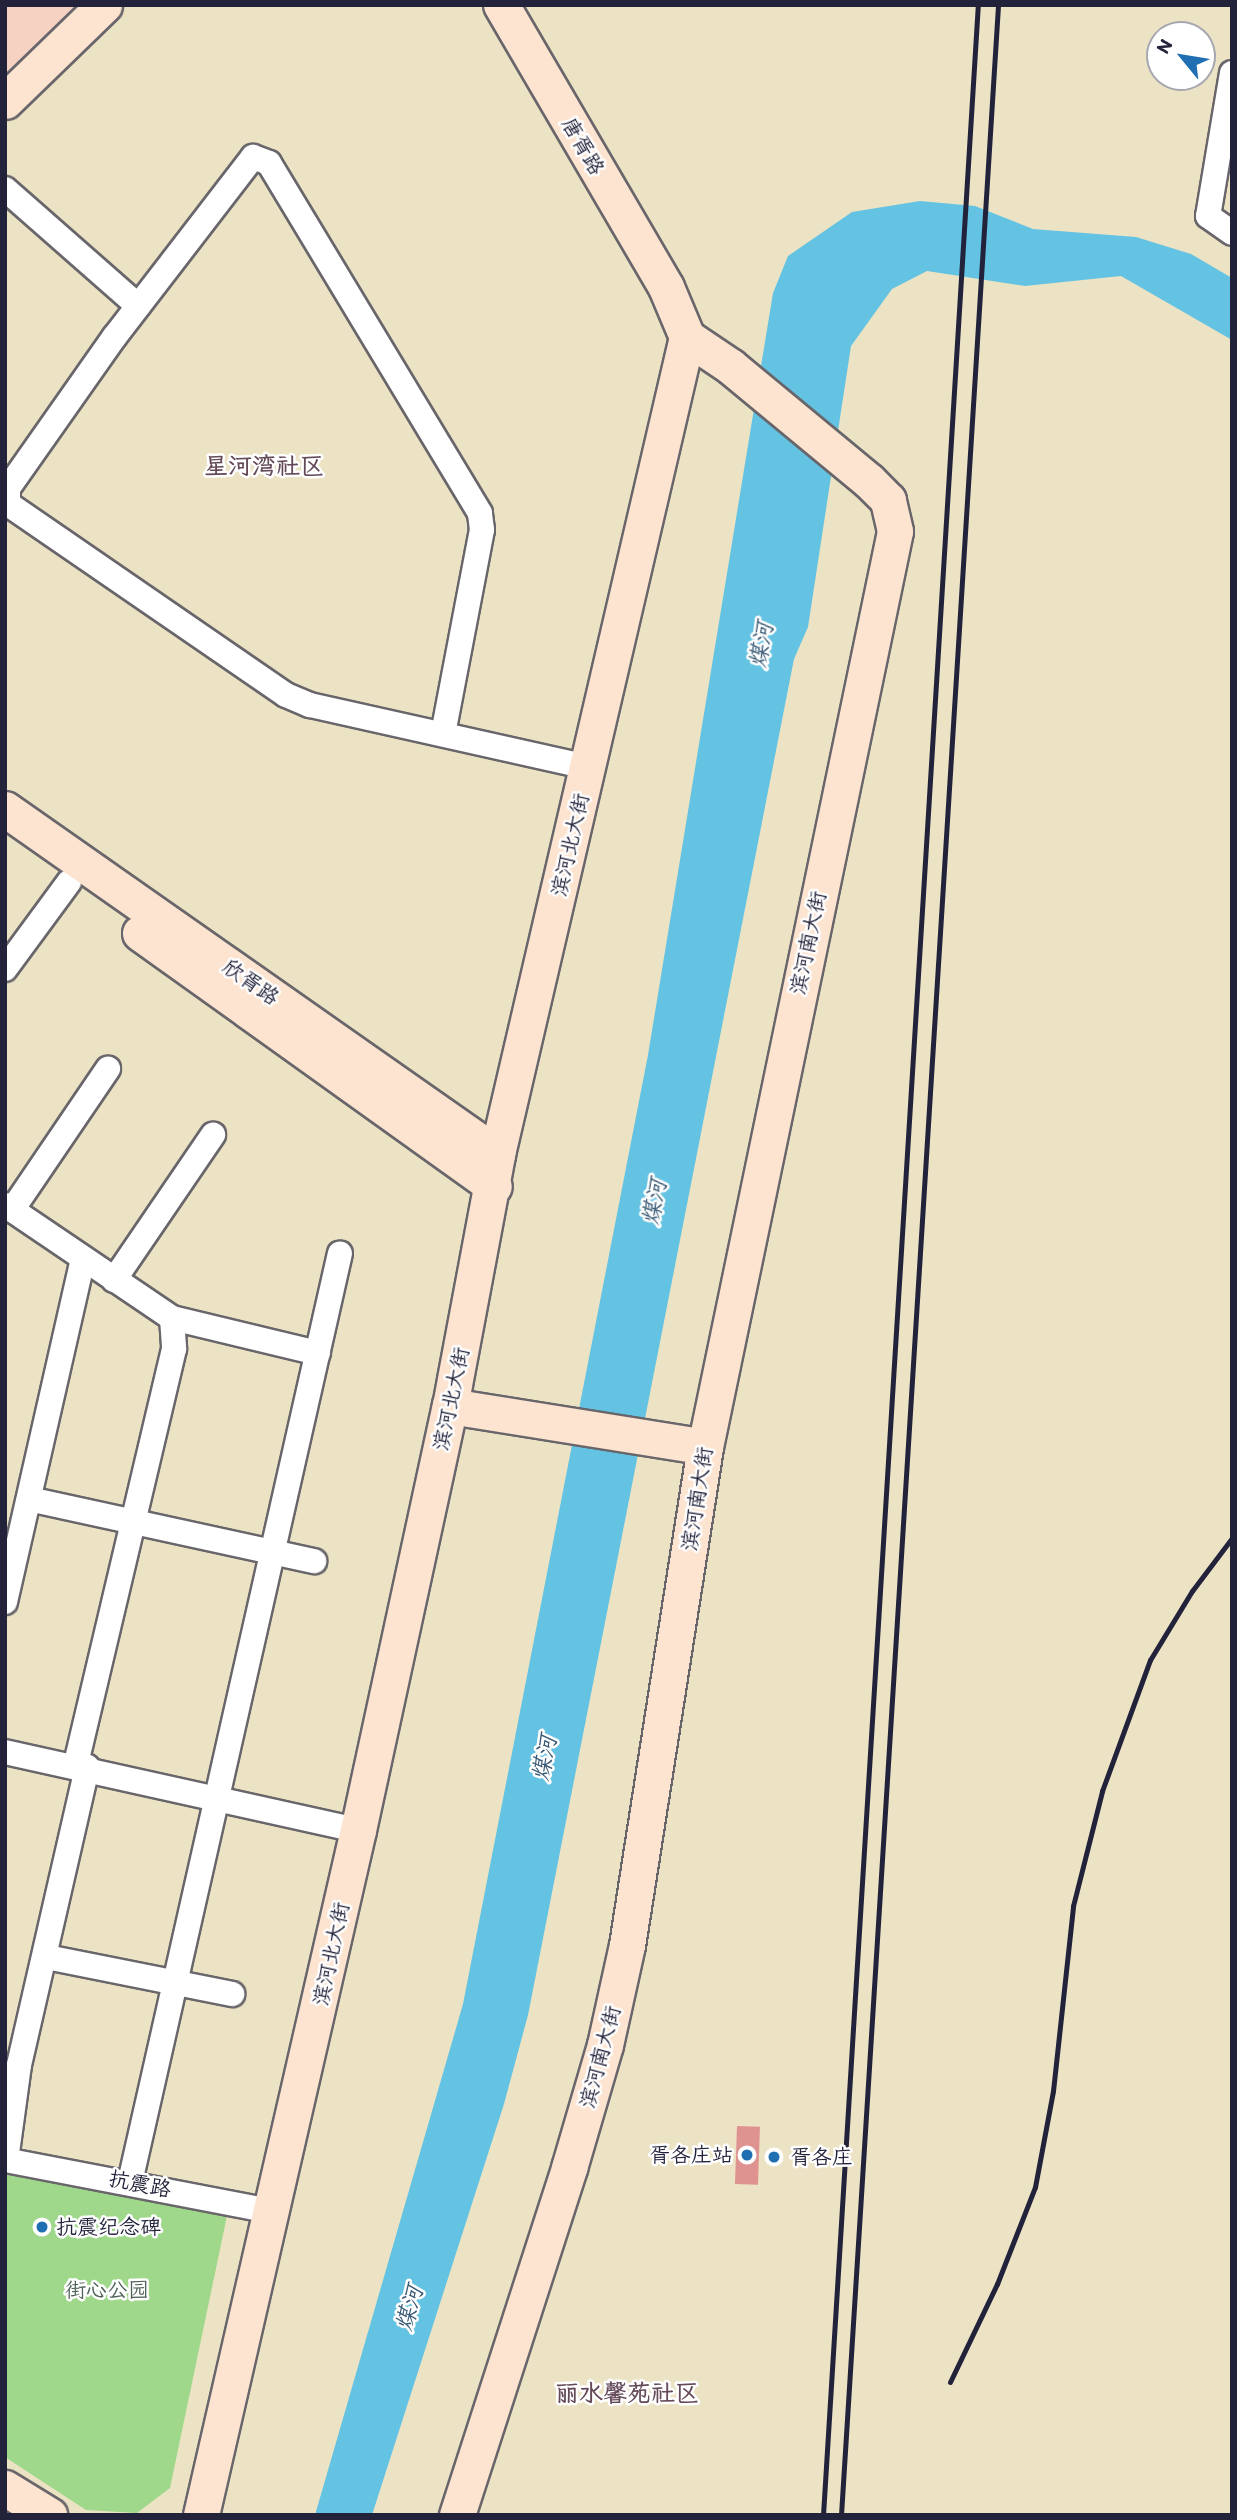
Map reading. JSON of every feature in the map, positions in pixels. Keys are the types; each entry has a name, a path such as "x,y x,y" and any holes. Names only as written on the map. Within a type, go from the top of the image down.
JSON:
{"street":[{"path":"5,101 104,5"},
{"name":"唐胥路","path":"500,5 666,287 687,337"},
{"path":"1232,73 1208,216 1232,233"},
{"path":"443,734 482,530 480,513 269,163 253,158 138,306 8,488 8,504 286,695 310,705 588,767"},
{"path":"5,189 138,306"},
{"name":"滨河南大街","path":"457,2515 605,2045 628,1945 705,1447 895,531 888,500 869,481 730,366 687,337"},
{"name":"滨河北大街","path":"201,2515 274,2211 450,1406 496,1170 687,337"},
{"name":"欣胥路","path":"5,809 496,1170"},
{"name":"欣胥路","path":"5,838 496,1170"},
{"path":"5,969 69,882"},
{"path":"108,1069 9,1208 172,1318 318,1353"},
{"path":"114,1280 213,1135"},
{"path":"130,2182 340,1254"},
{"path":"5,1602 83,1260"},
{"path":"6,2160 19,2065 47,1957 82,1766 174,1349 172,1318"},
{"path":"450,1406 705,1447"},
{"path":"29,1499 314,1561"},
{"path":"5,1752 82,1766 358,1830"},
{"path":"47,1957 232,1994"},
{"name":"抗震路","path":"6,2160 274,2211"},
{"path":"5,2488 49,2515"}],"shaded area":[{"path":"5,5 79,5 5,80"}],"green space":[{"name":"街心公园","path":"5,2169 228,2211 170,2488 137,2513 86,2510 5,2457"}],"water":[{"name":"煤河","path":"920,201 975,206 1033,229 1136,237 1191,254 1232,278 1232,340 1121,276 1025,286 927,271 892,289 851,346 808,627 794,659 528,2015 504,2104 372,2515 315,2515 463,2004 648,1055 773,293 788,256 852,212"}],"building":[{"name":"胥各庄站","path":"737,2126 760,2127 758,2185 735,2184"}],"railway":[{"path":"823,2515 978,5"},
{"path":"841,2515 998,5"},
{"path":"950,2382 997,2284 1035,2187 1053,2091 1073,1906 1102,1791 1150,1660 1192,1591 1232,1538"}],"place":[{"name":"胥各庄站","path":"747,2155"},
{"name":"胥各庄","path":"774,2157"},
{"name":"抗震纪念碑","path":"42,2227"}],"district":[{"name":"星河湾社区","path":"264,466"},
{"name":"丽水馨苑社区","path":"627,2393"}]}
